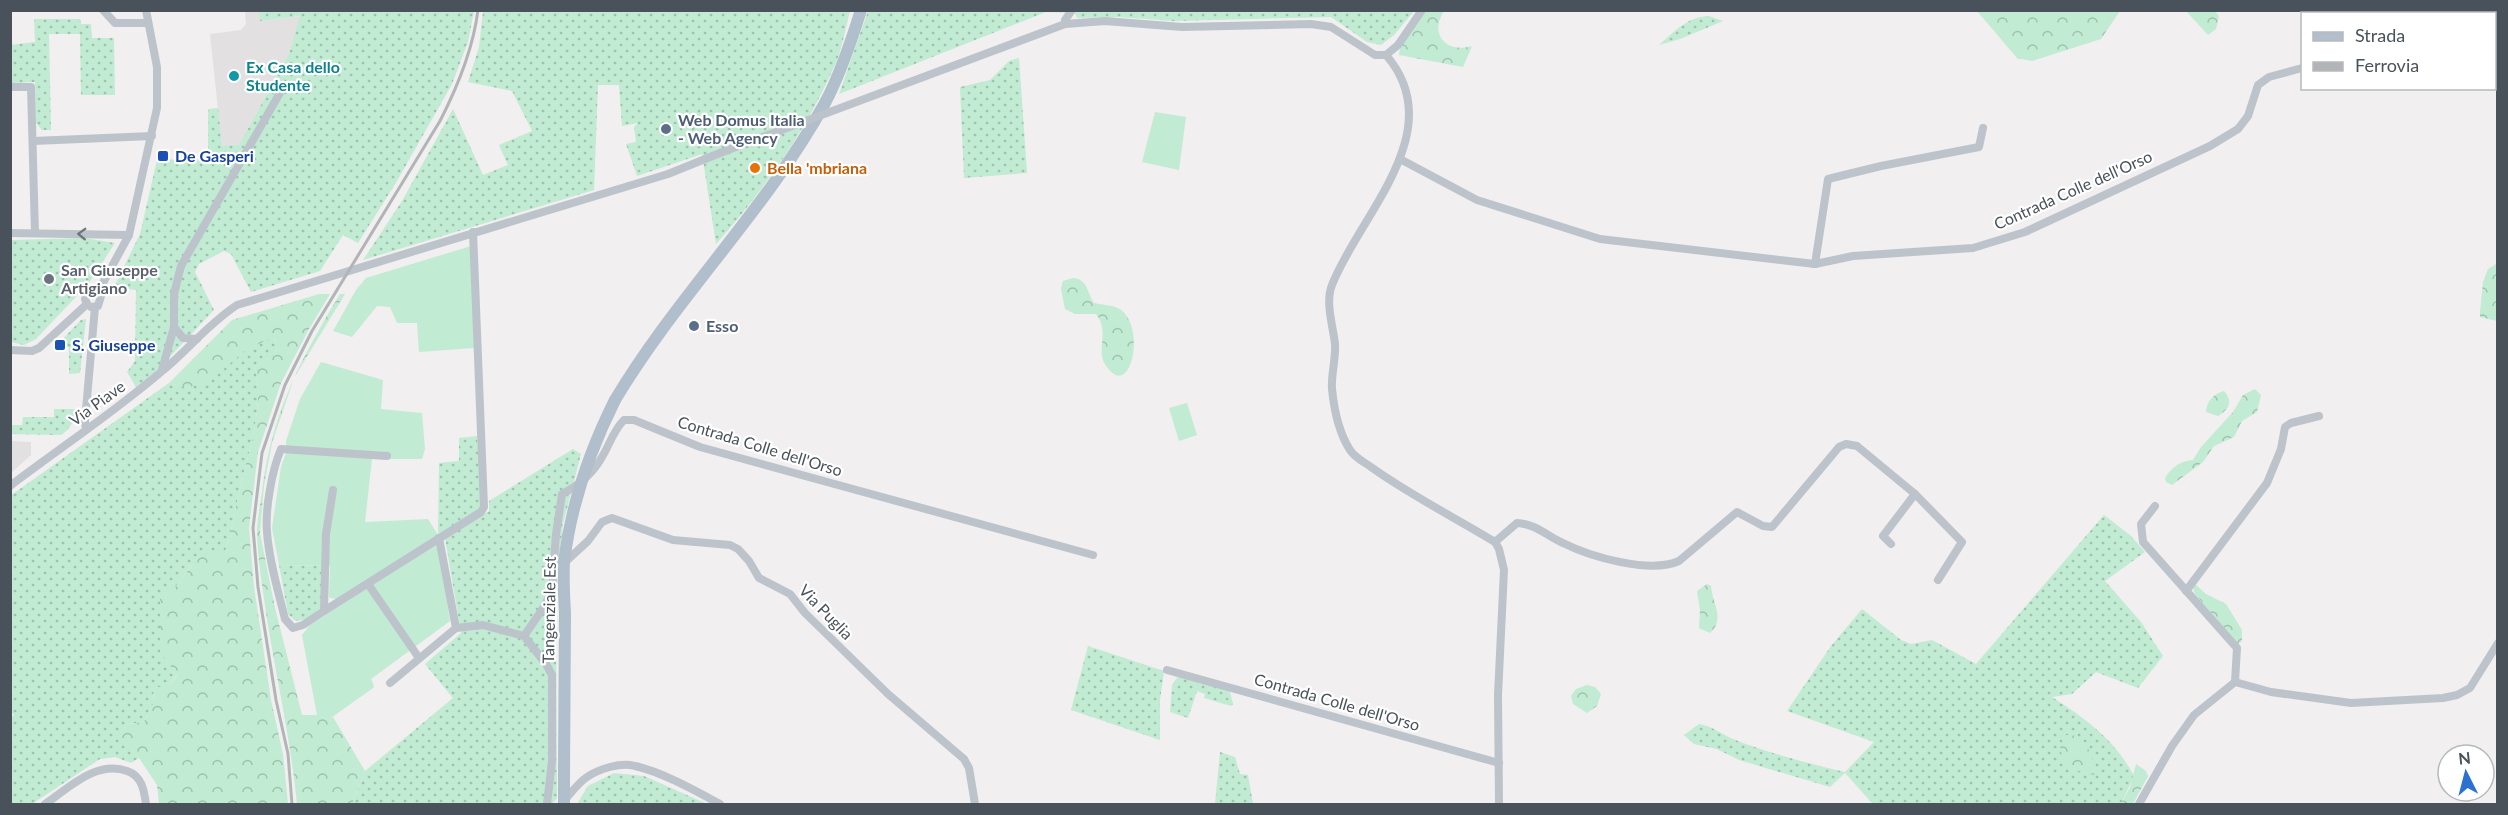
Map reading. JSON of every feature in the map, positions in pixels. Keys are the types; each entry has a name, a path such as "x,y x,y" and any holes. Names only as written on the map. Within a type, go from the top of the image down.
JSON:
{"main road":[{"name":"Tangenziale Est","path":"562,804 564,564 579,484 596,436 615,400 657,334 706,273 788,163 825,103 861,10"}],"street":[{"path":"103,10 115,23 148,23"},
{"path":"1072,10 1065,24 1105,21 1182,27 1311,24 1331,27 1375,55 1386,55 1398,45 1422,10"},
{"path":"98,292 129,235 157,108 157,67 147,11"},
{"name":"Via Piave","path":"10,486 161,372 220,316 237,306 472,232 668,174 1065,24"},
{"path":"1386,55 1397,68 1404,87 1409,111 1406,134 1400,159 1381,201 1343,260 1330,288 1330,311 1335,347 1332,389 1340,430 1351,452 1387,478 1495,542 1500,549 1504,570 1499,644 1499,804"},
{"name":"Contrada Colle dell'Orso","path":"1400,159 1477,200 1600,239 1815,264 1853,256 1972,248 2025,232 2210,146 2238,129 2248,116 2258,85 2269,77 2301,68"},
{"path":"10,87 31,87 35,233"},
{"path":"180,356 175,334 174,294 181,266 282,91"},
{"path":"1815,264 1828,179 1881,166 1980,147 1983,128"},
{"path":"33,141 152,136"},
{"path":"387,456 281,449 270,495 266,530 285,619 293,628 303,625 368,584 481,512 484,507 472,232"},
{"path":"10,233 129,235"},
{"path":"10,350 32,351 39,348 91,306 102,300 98,292 92,290 87,293 85,299 91,306 86,429"},
{"path":"175,334 190,340 197,339"},
{"path":"161,372 175,334"},
{"path":"2186,591 2267,483 2281,448 2285,427 2291,423 2319,416"},
{"name":"Contrada Colle dell'Orso","path":"524,636 544,607 552,590 562,494 573,488 592,471 602,457 616,428 624,420 634,420 700,447 1093,555"},
{"path":"1495,542 1517,523 1530,524 1564,544 1596,555 1634,564 1662,567 1670,565 1679,561 1737,512 1763,526 1772,527 1839,447 1846,444 1857,446 1915,494 1962,542 1938,580"},
{"path":"324,611 326,534 333,490"},
{"path":"1890,544 1883,536 1915,494"},
{"path":"2139,804 2172,747 2194,715 2235,682 2237,648 2143,542 2141,524 2155,506"},
{"name":"Via Puglia","path":"553,573 588,541 602,522 612,518 673,540 730,545 738,549 759,578 790,594 805,614 888,694 964,759 969,768 975,804"},
{"path":"439,538 456,628"},
{"path":"368,584 418,658"},
{"path":"390,683 456,628 483,625 524,636 552,675 552,761 547,804"},
{"path":"2235,682 2271,692 2351,703 2443,698 2457,695 2470,687 2498,643"},
{"name":"Contrada Colle dell'Orso","path":"1167,670 1499,763"},
{"path":"562,804 585,778 612,767 634,765 720,804"},
{"path":"45,804 93,772 106,767 119,768 132,773 142,782 146,804"}],"shaded area":[{"path":"245,11 259,11 261,21 301,16 289,54 239,145 222,147 210,34 241,30 246,24"},
{"path":"11,441 31,442 31,455 11,473"}],"green space":[{"path":"259,11 474,11 468,42 452,84 397,181 358,243 343,235 320,271 251,292 231,254 224,251 199,264 195,272 214,310 149,379 136,387 127,372 135,361 136,290 114,287 140,234 157,160 208,159 208,109 218,108 222,146 239,145 289,54 300,16 260,21"},
{"path":"483,11 850,11 837,60 813,109 768,180 716,244 702,154 637,176 626,144 636,142 634,127 638,123 622,126 619,85 598,85 594,190 363,260 402,201 453,109 483,175 508,165 499,145 532,131 512,91 468,82 479,47"},
{"path":"868,11 1414,11 1394,35 1381,45 1367,42 1331,17 1174,21 1118,17 1077,18 1075,13 1046,12 839,94"},
{"path":"1424,11 1444,11 1438,27 1439,34 1448,45 1463,48 1472,46 1463,67 1399,55 1400,47"},
{"path":"1977,11 2120,11 2101,39 2032,61 2017,58"},
{"path":"2186,11 2215,11 2219,16 2216,29 2208,35"},
{"path":"1709,16 1723,21 1659,45 1688,22"},
{"path":"34,19 80,19 81,24 91,24 92,38 114,38 115,95 81,95 80,34 49,34 51,130 42,130 36,123 35,82 11,83 10,45 35,42"},
{"path":"1019,58 1027,173 964,178 960,87 990,80 1009,61"},
{"path":"1155,112 1186,117 1179,170 1142,162"},
{"path":"84,238 115,243 89,283 36,339 24,345 11,342 11,240"},
{"path":"471,246 474,348 419,352 417,323 397,323 390,307 377,306 352,337 333,331 356,290 366,278"},
{"path":"2498,264 2497,321 2480,317 2483,282 2488,269"},
{"path":"1073,278 1082,281 1094,303 1118,308 1129,319 1134,345 1129,368 1123,375 1116,375 1103,361 1102,328 1096,314 1075,314 1065,309 1061,289 1063,281"},
{"path":"319,294 330,294 281,383 258,452 249,528 254,587 271,700 283,754 288,804 159,804 157,785 139,758 118,734 128,724 144,722 153,704 154,687 168,687 177,675 160,651 160,595 175,587 201,554 225,552 255,428 258,381 255,366 277,354 275,336 244,351 216,376 188,388 169,383 232,320"},
{"path":"340,294 345,294 295,376"},
{"path":"86,319 80,373 69,374 69,347 55,347 81,320"},
{"path":"275,335 277,354 255,366 258,396 255,428 225,552 192,565 175,587 160,651 177,674 168,687 154,687 153,704 144,722 128,724 119,734 139,758 131,763 115,757 100,759 32,804 11,804 10,718 14,715 10,711 10,496 169,383 188,388 215,376 244,351"},
{"path":"321,362 383,380 381,409 422,413 425,449 422,459 372,459 365,522 428,519 438,535 336,599 329,596 330,566 279,565 272,528 281,467 286,453 286,441 300,399"},
{"path":"293,381 272,443 264,486 260,533 275,608 302,715 317,715 328,720 333,717 365,771 352,804 297,804 288,735 262,586 257,528 266,464 280,413"},
{"path":"2255,389 2261,395 2257,412 2242,421 2234,437 2214,446 2203,462 2172,485 2166,482 2165,478 2170,471 2180,463 2193,460 2201,447 2233,412 2243,395"},
{"path":"2224,391 2229,399 2225,411 2218,416 2206,412 2212,398"},
{"path":"1187,403 1197,435 1179,441 1169,408"},
{"path":"54,409 77,409 72,424 61,435 11,434 11,425 22,425 23,417 54,417"},
{"path":"477,436 482,503 479,510 438,535 439,463 459,461 459,438"},
{"path":"573,449 581,454 563,524 556,589 557,798 552,804 352,804 365,771 453,698 425,664 461,633 445,538 489,511 489,501"},
{"path":"2104,515 2131,536 2145,552 2105,581 2141,622 2163,656 2138,688 2096,672 2072,694 2052,697 2099,731 2126,763 2134,776 2121,804 1873,804 1845,773 1830,787 1739,760 1717,749 1694,744 1684,735 1699,724 1704,725 1760,749 1845,772 1874,742 1787,711 1831,646 1862,609 1901,640 1911,644 1932,640 1976,664"},
{"path":"438,543 450,621 371,679 373,688 328,720 317,715 302,635 310,625"},
{"path":"279,565 323,566 322,605 310,617 298,621 288,614"},
{"path":"1707,584 1711,586 1718,616 1715,628 1710,633 1699,628 1700,610 1697,591"},
{"path":"2195,584 2206,594 2226,604 2242,630 2242,641 2238,644 2195,594 2193,588"},
{"path":"1088,646 1164,671 1160,700 1160,740 1071,710"},
{"path":"1179,675 1227,688 1233,704 1231,706 1204,698 1205,694 1197,691 1188,718 1170,712 1172,685"},
{"path":"1587,685 1595,687 1601,694 1597,706 1587,713 1573,704 1571,696 1576,689"},
{"path":"2064,735 2079,737 2085,742 2095,766 2094,775 2065,767 2060,748"},
{"path":"1220,752 1235,757 1240,774 1248,775 1253,804 1215,804"},
{"path":"2136,764 2146,771 2148,776 2133,804 2121,804 2130,787"},
{"path":"614,773 644,776 707,804 577,804 588,786"}],"railway":[{"path":"292,804 288,754 276,700 258,587 253,528 262,453 285,385 312,331 447,108 469,53 478,10"}],"place":[{"name":"Ex Casa dello Studente","path":"234,76"},
{"name":"Web Domus Italia - Web Agency","path":"666,129"},
{"name":"De Gasperi","path":"163,156"},
{"name":"Bella 'mbriana","path":"755,168"},
{"name":"San Giuseppe Artigiano","path":"49,279"},
{"name":"Esso","path":"694,326"},
{"name":"S. Giuseppe","path":"60,345"}]}
